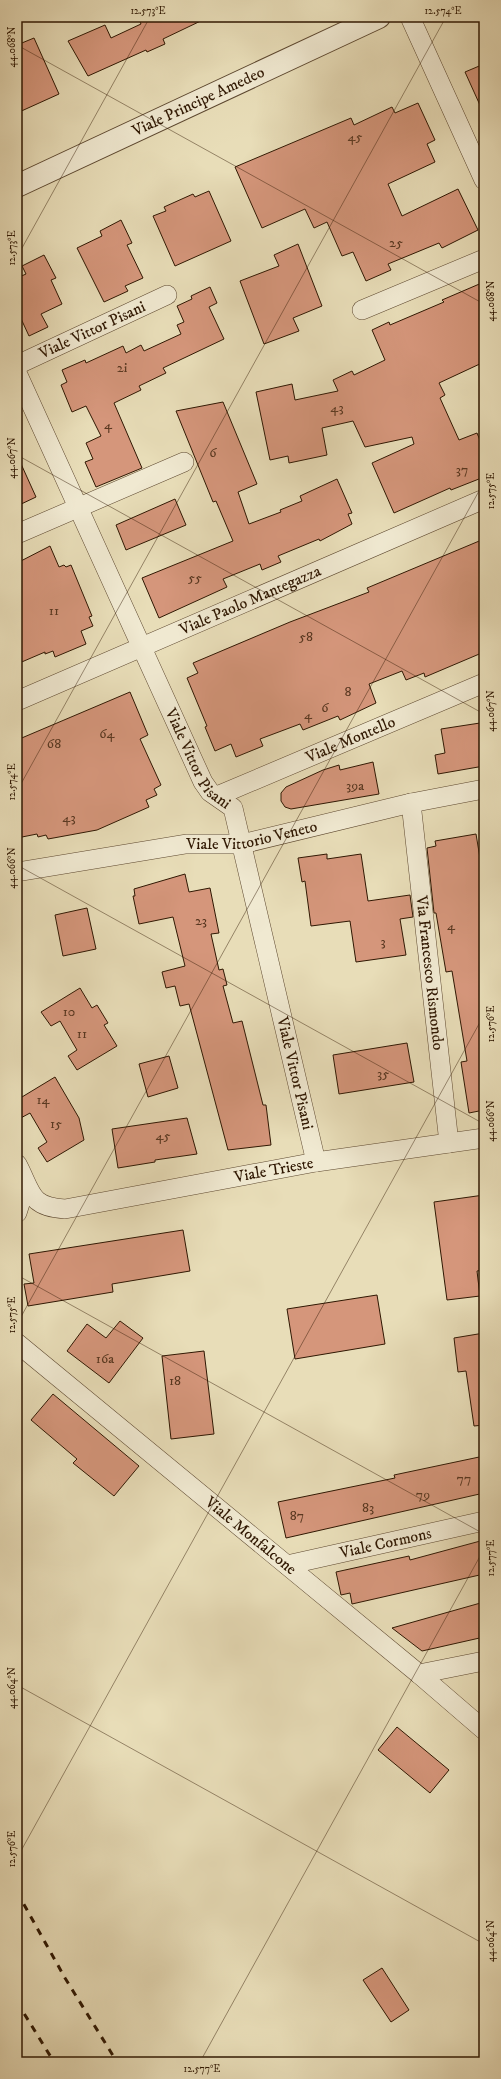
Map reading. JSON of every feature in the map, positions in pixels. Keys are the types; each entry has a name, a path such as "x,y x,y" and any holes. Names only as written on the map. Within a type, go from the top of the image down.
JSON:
{"street":[{"name":"Viale Principe Amedeo","path":"17,186 379,17"},
{"path":"410,17 484,180"},
{"path":"362,310 484,259"},
{"name":"Viale Vittor Pisani","path":"17,365 167,294"},
{"name":"Viale Vittor Pisani","path":"17,373 203,782 210,792 233,808 316,1162"},
{"path":"17,534 184,462"},
{"name":"Viale Paolo Mantegazza","path":"17,702 484,499"},
{"name":"Viale Montello","path":"217,796 484,683"},
{"name":"Viale Vittorio Veneto","path":"17,872 186,844 242,844 411,803 484,789"},
{"name":"Via Francesco Rismondo","path":"411,803 449,1143"},
{"name":"Viale Trieste","path":"18,1166 34,1198 48,1208 65,1209 316,1162 484,1138"},
{"path":"17,1213 23,1194 18,1166"},
{"name":"Viale Monfalcone","path":"17,1343 419,1674 484,1730"},
{"name":"Viale Cormons","path":"287,1565 484,1521"},
{"path":"419,1674 484,1661"}],"building":[{"path":"138,17 209,17 163,39 165,44 147,52 146,50 88,76 68,41 105,25 111,38 141,24"},
{"path":"34,38 59,94 17,113 17,45"},
{"path":"484,64 484,114 465,72"},
{"path":"418,103 435,140 427,144 435,162 388,184 402,216 458,189 478,230 442,248 439,243 388,264 391,270 366,281 353,252 342,256 327,222 314,228 305,209 262,228 235,167 351,118 354,125 392,107 395,113"},
{"path":"209,191 231,241 175,266 153,216 166,211 164,207 193,194 195,197"},
{"path":"121,220 132,243 127,245 143,278 125,286 128,291 104,302 77,248 102,236 100,231"},
{"path":"298,244 322,306 293,318 299,331 264,344 240,281 279,266 274,255"},
{"path":"44,255 56,278 51,280 62,304 41,314 48,327 29,336 17,310 17,278 26,274 22,266"},
{"path":"484,282 484,362 439,383 445,395 440,398 459,440 477,433 484,450 484,477 451,490 450,488 394,513 372,463 414,444 412,437 365,447 353,421 322,428 327,455 289,463 288,456 270,460 256,392 292,384 295,400 338,391 333,380 352,371 354,375 385,360 372,330 389,322 390,325 444,302 442,300"},
{"path":"210,287 217,303 209,307 224,339 163,368 166,373 139,386 141,390 114,403 142,468 96,487 85,462 93,459 86,443 101,436 86,406 72,412 61,385 67,382 62,370 85,360 86,363 123,346 126,353 141,345 144,351 181,334 177,325 184,322 177,306 192,299 191,296"},
{"path":"223,402 257,484 238,492 249,524 281,512 280,510 302,501 300,496 337,479 352,513 348,514 352,524 320,541 319,539 278,556 281,562 262,570 260,564 223,579 227,587 159,618 142,578 233,541 216,501 213,502 176,411"},
{"path":"17,455 36,497 17,506"},
{"path":"175,499 186,525 126,550 116,525"},
{"path":"484,539 484,652 425,677 424,673 406,680 402,671 369,684 376,703 340,720 338,716 303,730 300,724 260,739 263,746 236,757 231,744 215,751 205,727 207,726 187,678 198,673 193,663 290,622 369,592 367,588"},
{"path":"50,546 59,567 71,565 92,616 89,617 93,626 81,631 86,644 55,657 53,651 45,654 45,652 17,664 17,563"},
{"path":"130,692 148,735 140,739 161,785 154,789 157,795 146,800 149,807 97,830 48,839 46,835 38,837 37,834 17,838 17,740"},
{"path":"480,723 481,727 484,726 484,766 438,774 435,755 445,753 441,729"},
{"path":"373,762 379,794 291,809 285,807 281,801 281,793 286,787 323,770 339,765 340,770"},
{"path":"476,834 484,882 484,1110 469,1113 461,1062 467,1061 452,971 446,972 436,913 434,913 427,848 436,846 435,841"},
{"path":"327,854 327,859 361,854 368,901 410,895 413,917 400,919 406,955 356,962 350,921 311,926 305,881 302,882 298,858"},
{"path":"185,874 189,892 210,888 219,933 211,934 219,970 223,969 227,985 223,986 233,1023 242,1021 263,1105 266,1105 271,1145 228,1150 189,1004 180,1006 175,986 166,988 162,972 185,966 173,917 139,924 133,896 135,896 134,889"},
{"path":"87,908 96,949 63,956 55,915"},
{"path":"80,988 92,1008 97,1005 108,1023 104,1025 117,1046 77,1070 68,1056 77,1050 60,1021 51,1026 41,1012"},
{"path":"407,1043 414,1082 339,1094 333,1055"},
{"path":"169,1056 178,1088 148,1097 139,1064"},
{"path":"55,1077 79,1118 84,1140 47,1162 38,1148 47,1142 30,1113 17,1120 17,1100"},
{"path":"187,1118 197,1154 155,1160 155,1162 118,1168 112,1129"},
{"path":"484,1195 484,1270 477,1271 480,1296 447,1300 434,1202"},
{"path":"183,1230 190,1271 112,1284 113,1292 28,1306 24,1284 34,1283 29,1254"},
{"path":"377,1295 385,1344 295,1359 287,1309"},
{"path":"120,1321 143,1338 109,1383 67,1351 87,1324 106,1338"},
{"path":"484,1333 484,1425 474,1426 466,1371 458,1372 454,1338"},
{"path":"204,1351 214,1434 171,1439 162,1356"},
{"path":"53,1394 139,1466 114,1496 73,1463 77,1459 31,1420"},
{"path":"484,1456 484,1493 286,1538 278,1502 395,1478 394,1475"},
{"path":"484,1540 484,1574 352,1604 350,1593 341,1595 336,1572 409,1556 410,1560"},
{"path":"484,1602 484,1637 422,1651 392,1628"},
{"path":"397,1727 449,1770 430,1793 378,1750"},
{"path":"382,1968 409,2010 391,2022 363,1980"}],"railway":[{"path":"17,1892 65,1978 117,2062"},
{"path":"17,2002 54,2062"}]}
